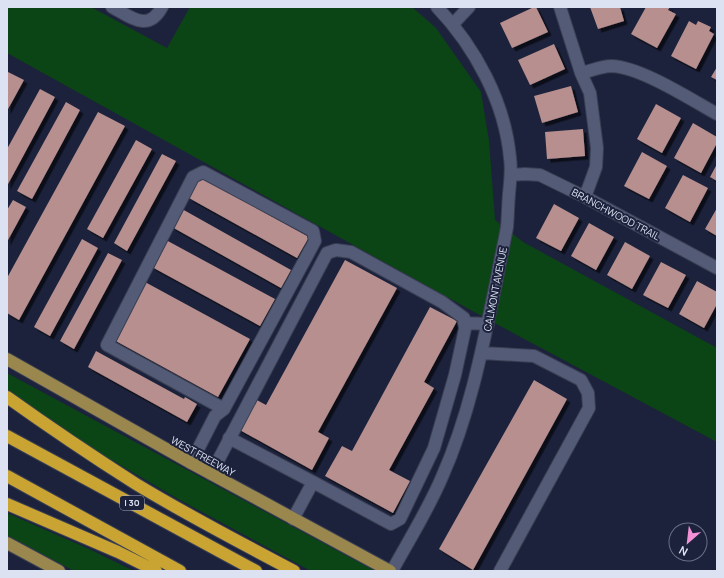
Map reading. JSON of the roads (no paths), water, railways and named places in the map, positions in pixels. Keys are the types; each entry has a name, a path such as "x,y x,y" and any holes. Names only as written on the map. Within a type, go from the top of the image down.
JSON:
{"highway":[{"path":"7,397 62,436 137,484 224,534 294,571"},
{"name":"I 30","path":"7,436 256,571"},
{"path":"7,476 180,571"},
{"path":"7,504 118,552 156,571"}],"main road":[{"name":"WEST FREEWAY","path":"7,359 191,463 391,571"},
{"path":"7,543 59,571"}],"street":[{"path":"112,7 139,22 145,22 153,19 162,7"},
{"name":"CALMONT AVENUE","path":"391,571 431,500 442,477 464,419 482,353 507,227 511,175 510,158 506,130 498,103 485,74 453,24 437,7"},
{"path":"453,24 469,7"},
{"path":"560,7 590,93 597,148 596,166 585,197"},
{"path":"582,73 610,66 626,68 654,79 717,114"},
{"path":"191,463 215,416 224,409 315,241 313,231 203,172 193,177 107,345 224,409"},
{"name":"BRANCHWOOD TRAIL","path":"511,175 540,175 585,197 717,268"},
{"path":"211,474 229,438 327,253 336,250 351,252 442,302 464,318 465,329 455,375 434,448 400,519 391,524 229,438"},
{"path":"464,323 488,324"},
{"path":"482,353 534,356 582,380 588,393 589,408 500,571"},
{"path":"293,519 313,482"}]}
